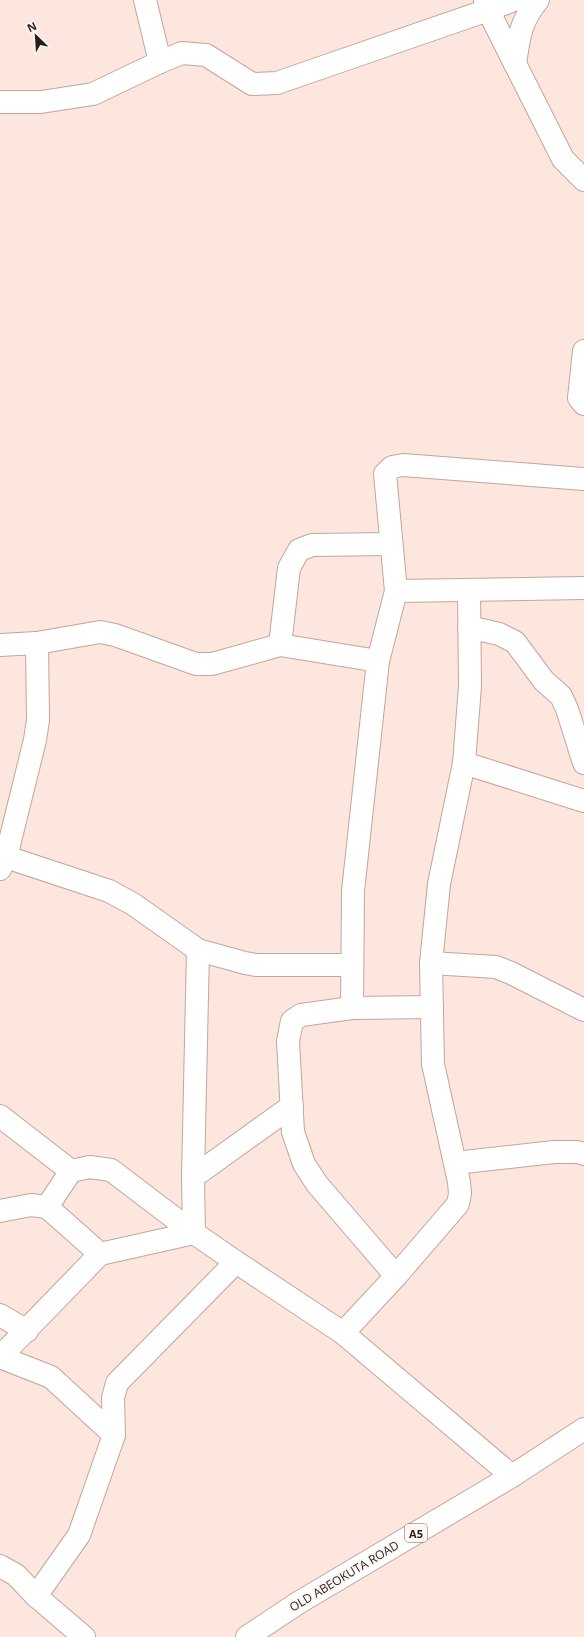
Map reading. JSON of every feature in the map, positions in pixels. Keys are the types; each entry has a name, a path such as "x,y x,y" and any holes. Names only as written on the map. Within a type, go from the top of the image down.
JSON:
{"main road":[{"path":"145,0 160,62"},
{"path":"0,102 41,102 93,94 182,53 206,55 252,84 277,83 486,5 514,0"},
{"path":"515,64 521,29 529,11 538,0"},
{"path":"486,5 563,158 584,180"},
{"path":"584,351 579,398 584,404"},
{"path":"352,1008 353,891 378,661 396,590 385,474 392,467 403,465 584,479"},
{"path":"280,645 289,568 299,550 312,545 391,544"},
{"path":"396,590 584,588"},
{"path":"343,1333 396,1276 458,1204 460,1194 455,1163 433,1064 431,963 439,884 464,763 470,686 469,590"},
{"path":"469,627 499,634 515,642 544,681 561,696 567,709 584,763"},
{"path":"0,645 37,643 100,632 115,635 196,664 212,664 280,645 378,661"},
{"path":"37,643 38,720 35,740 2,860 109,891 133,904 198,950 256,965 352,966"},
{"path":"464,763 584,801"},
{"path":"194,1233 193,1177 198,950"},
{"path":"431,963 496,967 582,1003"},
{"path":"396,1276 317,1184 304,1164 293,1132 288,1041 292,1021 301,1015 352,1008 432,1007"},
{"path":"193,1177 292,1106"},
{"path":"0,1116 71,1171"},
{"path":"455,1163 554,1152 577,1152 584,1154"},
{"path":"47,1207 71,1171 90,1167 111,1170 194,1233 343,1333 512,1476"},
{"path":"0,1210 31,1205 47,1207 100,1254"},
{"path":"114,1435 51,1377 0,1357 100,1254 194,1233"},
{"path":"36,1596 79,1535 114,1435 113,1398 117,1382 236,1262"},
{"path":"0,1315 26,1331"},
{"name":"OLD ABEOKUTA ROAD","path":"247,1637 298,1602 512,1476 584,1429"},
{"path":"0,1566 16,1575 36,1596 84,1637"}]}
